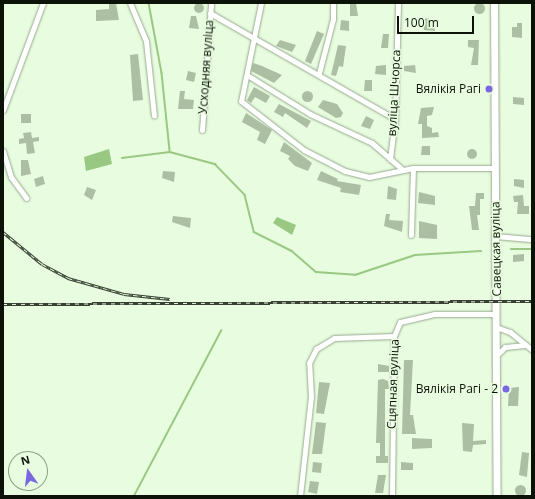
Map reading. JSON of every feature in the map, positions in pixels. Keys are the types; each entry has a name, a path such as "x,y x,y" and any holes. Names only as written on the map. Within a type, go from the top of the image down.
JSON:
{"main road":[{"name":"Савецкая вуліца","path":"494,3 497,496"}],"street":[{"path":"3,110 43,3"},
{"path":"130,3 146,41 154,116"},
{"name":"Усходняя вуліца","path":"202,130 211,3"},
{"path":"261,3 241,101 304,150 330,165 369,177 413,168 495,168"},
{"path":"319,73 333,19 333,3"},
{"name":"вуліца Шчорса","path":"390,159 395,119 398,3"},
{"path":"210,13 254,39 319,73 395,119"},
{"path":"247,75 310,114 372,143 403,170"},
{"path":"3,151 11,177 26,198"},
{"path":"412,235 413,168"},
{"path":"495,236 532,239"},
{"name":"Сцяпная вуліца","path":"392,496 394,336 400,322 411,317 496,314"},
{"path":"496,327 532,350"},
{"path":"300,496 311,397 309,363 316,349 334,338 394,336"},
{"path":"496,356 505,348 526,345"}],"shaded area":[{"path":"109,149 112,164 86,171 84,157"},
{"path":"277,217 296,225 292,235 273,223"}],"building":[{"path":"479,2 483,4 485,8 483,12 479,14 475,12 473,8 475,4"},
{"path":"109,3 116,3 119,20 96,21 96,10 109,9"},
{"path":"197,3 201,3 204,8 201,13 197,13 194,10 194,6"},
{"path":"350,3 356,3 358,16 350,16"},
{"path":"191,16 196,16 199,29 189,28"},
{"path":"429,18 429,23 434,22 435,31 424,30 423,19"},
{"path":"341,20 349,21 349,31 340,30"},
{"path":"517,23 522,23 522,38 512,37 512,27 517,27"},
{"path":"317,31 324,34 311,64 305,61"},
{"path":"383,34 389,34 388,48 381,48"},
{"path":"280,40 296,45 292,52 276,46"},
{"path":"468,40 479,40 478,65 471,65 474,48 468,47"},
{"path":"338,45 346,46 343,67 339,66 336,76 331,75"},
{"path":"138,54 143,100 133,101 130,55"},
{"path":"253,63 282,75 274,83 251,71"},
{"path":"386,65 386,75 375,74 376,66"},
{"path":"415,65 416,73 404,71 404,66"},
{"path":"188,71 196,73 194,82 186,80"},
{"path":"365,80 372,80 372,91 364,91"},
{"path":"254,87 270,96 266,103 255,97 251,103 247,100"},
{"path":"307,90 311,92 313,96 311,100 307,102 303,100 301,96 303,92"},
{"path":"180,91 185,91 184,99 194,100 193,109 178,109"},
{"path":"513,97 524,98 524,105 513,104"},
{"path":"323,100 337,104 343,113 341,117 336,118 318,107"},
{"path":"279,104 311,121 307,128 285,113 283,117 274,112"},
{"path":"434,107 432,115 427,116 427,126 432,128 432,133 438,132 439,137 422,138 422,124 418,124 421,108"},
{"path":"246,113 272,130 265,144 257,140 260,132 242,122"},
{"path":"21,114 31,114 31,123 21,123"},
{"path":"366,116 374,120 370,129 361,126"},
{"path":"31,132 32,138 39,137 39,141 33,142 35,153 27,154 26,143 19,144 19,139 24,138 23,133"},
{"path":"284,142 312,163 308,171 295,166 288,159 290,156 280,151"},
{"path":"422,146 430,146 430,155 421,155"},
{"path":"470,149 474,149 476,150 476,158 470,159 467,156 467,152"},
{"path":"21,160 28,160 31,174 21,176"},
{"path":"163,171 175,172 174,182 162,178"},
{"path":"321,171 338,179 337,181 361,185 359,195 340,192 341,188 317,180"},
{"path":"43,176 45,184 36,187 34,179"},
{"path":"514,179 524,180 524,188 514,186"},
{"path":"388,186 397,189 396,200 387,199"},
{"path":"87,187 96,190 92,200 84,195"},
{"path":"419,192 435,196 435,205 418,203"},
{"path":"476,193 484,193 484,199 480,199 480,215 477,215 479,230 472,230 469,206 475,206"},
{"path":"523,195 524,206 529,206 529,214 517,214 518,202 514,202 513,196"},
{"path":"386,214 390,214 389,220 403,221 402,232 384,226"},
{"path":"173,216 191,218 190,228 172,222"},
{"path":"419,221 437,225 437,239 419,238"},
{"path":"524,254 524,261 513,262 513,255"},
{"path":"404,360 413,360 410,415 413,415 416,434 402,434"},
{"path":"378,364 389,366 389,372 378,372"},
{"path":"383,379 388,381 389,389 385,389 385,456 388,456 388,463 376,463 376,456 380,456 380,443 376,443 378,380"},
{"path":"319,382 330,383 324,414 316,413"},
{"path":"519,387 518,406 508,406 509,388"},
{"path":"316,422 326,423 322,454 312,454"},
{"path":"462,423 474,424 473,441 486,440 486,444 473,445 472,452 463,451"},
{"path":"412,438 432,439 432,448 412,449"},
{"path":"522,452 529,453 527,477 519,475"},
{"path":"313,462 322,463 321,473 312,472"},
{"path":"401,462 413,463 413,470 401,470"},
{"path":"378,475 386,475 383,493 375,493"},
{"path":"310,481 319,482 317,494 308,492"},
{"path":"518,485 522,485 524,486 524,494 518,495 515,492 515,488"}],"waterway":[{"path":"149,3 162,73 170,151"},
{"path":"122,158 170,152 215,164 245,195 254,232 292,251 316,272 355,275 415,255 481,251"},
{"path":"511,249 532,249"},
{"path":"134,496 221,331"}],"railway":[{"path":"3,232 42,264 68,278 124,294 170,299"},
{"path":"3,304 532,301"}],"place":[{"name":"Вялікія Рагі","path":"489,89"},
{"name":"Вялікія Рагі - 2","path":"506,389"}]}
